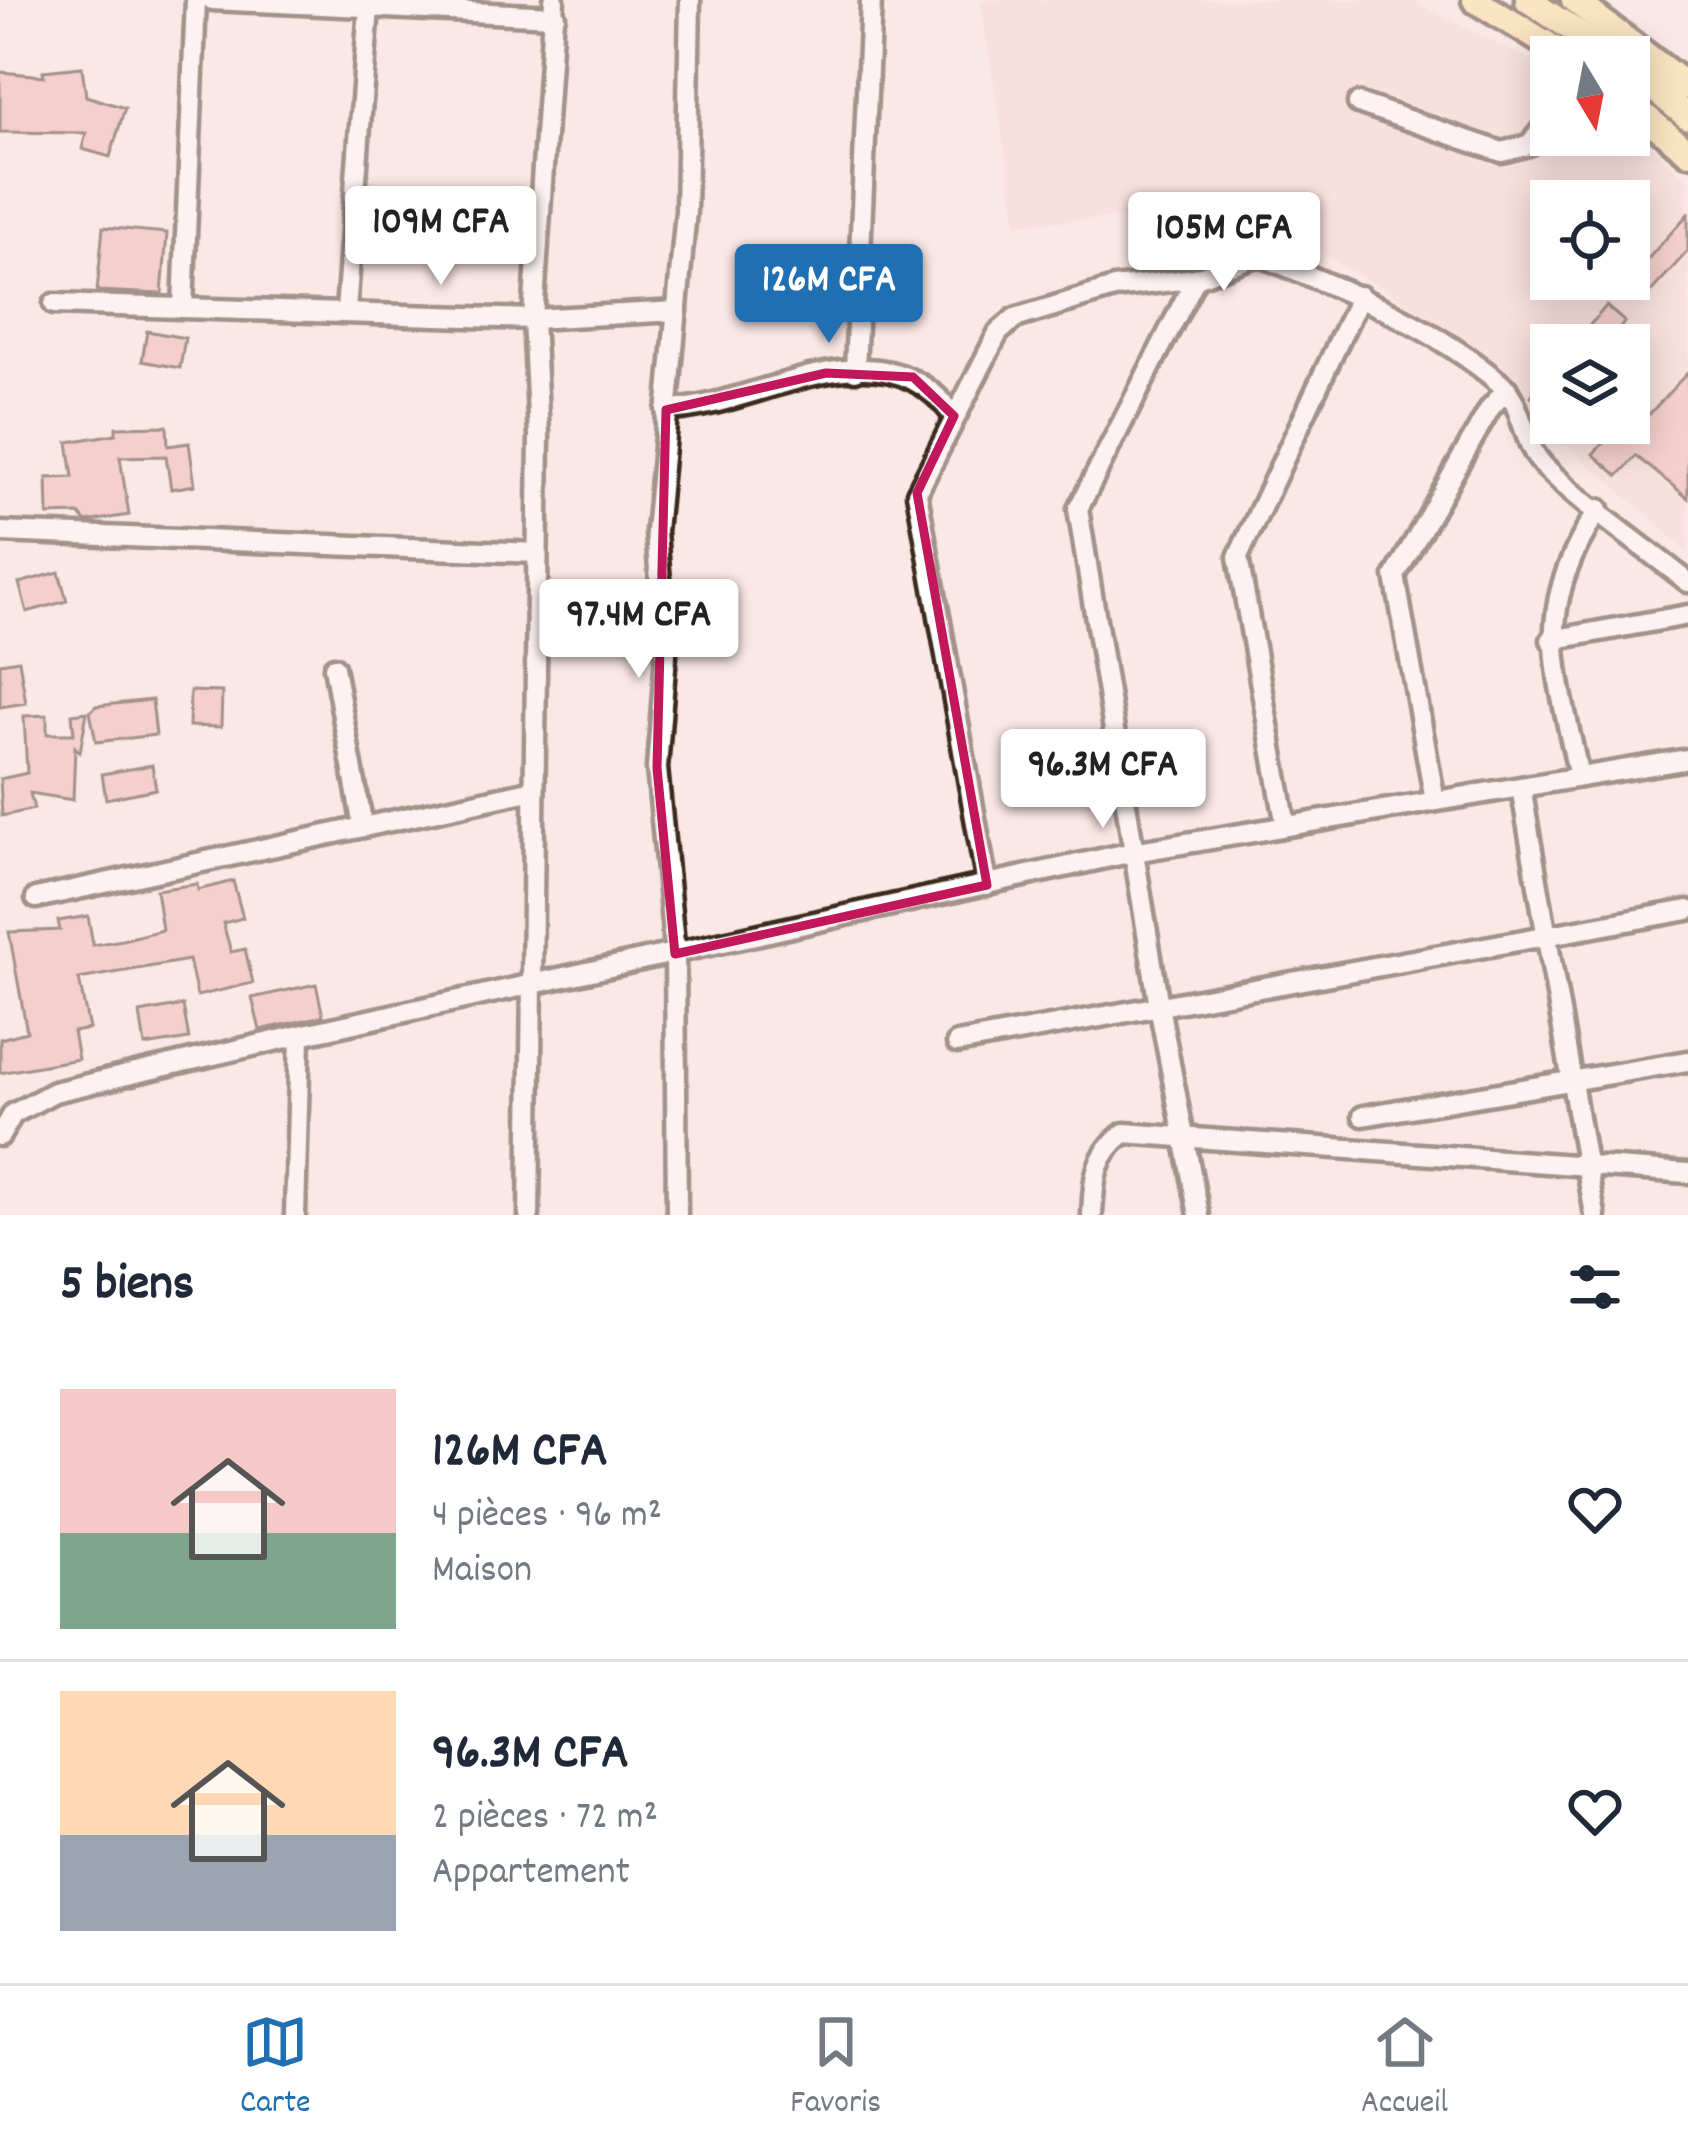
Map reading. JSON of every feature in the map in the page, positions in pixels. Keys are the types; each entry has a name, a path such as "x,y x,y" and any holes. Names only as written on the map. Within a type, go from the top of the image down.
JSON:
{"main road":[{"path":"1475,0 1534,36"},
{"path":"1528,0 1579,36"},
{"path":"1582,2 1688,87"},
{"path":"1650,85 1688,116"},
{"path":"1650,120 1688,152"}],"street":[{"path":"183,308 196,0"},
{"path":"212,0 369,8 555,8 533,319 537,553 529,1215"},
{"path":"677,1215 675,954 657,768 667,655 656,532 686,211 691,0"},
{"path":"855,370 871,0"},
{"path":"346,311 369,8"},
{"path":"1358,104 1502,152 1530,144"},
{"path":"987,885 917,494 998,333 1015,319 1114,288 1196,278 1258,254 1360,296 1440,341 1507,389 1532,451 1688,582"},
{"path":"1196,278 1078,509 1159,1006 1199,1215"},
{"path":"1286,826 1238,557 1360,296"},
{"path":"54,304 533,319 677,311"},
{"path":"666,410 855,370 914,377 937,394 953,416"},
{"path":"1435,801 1395,576 1490,408 1507,389"},
{"path":"1579,777 1551,640 1567,562 1599,509"},
{"path":"0,532 537,553"},
{"path":"1551,640 1688,615"},
{"path":"334,667 363,827"},
{"path":"0,1136 7,1110 54,1092 300,1035 1133,852 1688,759"},
{"path":"1521,787 1595,1215"},
{"path":"36,898 534,790"},
{"path":"957,1043 1688,910"},
{"path":"295,1215 300,1035"},
{"path":"1363,1116 1688,1061"},
{"path":"1092,1215 1095,1171 1105,1148 1124,1133 1688,1173"}],"highlighted area":[{"path":"826,373 913,377 954,416 917,493 987,885 675,954 657,768 666,410"}],"shaded area":[{"path":"980,0 1410,0 1530,60 1530,156 1650,156 1650,146 1688,180 1688,552 1567,444 1650,444 1650,324 1530,324 1530,411 1411,305 1243,209 1017,224"}],"building":[{"path":"82,67 86,96 125,108 110,157 82,149 86,133 0,132 0,72 44,76 43,71"},
{"path":"1688,214 1688,251 1650,293 1650,257"},
{"path":"103,227 167,233 162,294 97,291"},
{"path":"1606,306 1625,322 1623,324 1591,324"},
{"path":"147,331 185,338 180,368 142,361"},
{"path":"1688,372 1688,498 1636,456 1618,476 1593,454 1603,444 1650,444 1650,413"},
{"path":"167,426 168,446 189,443 195,485 171,489 166,456 120,457 129,515 86,522 79,514 48,515 47,478 73,477 68,442 116,434 116,427"},
{"path":"59,572 67,601 27,612 19,583"},
{"path":"19,660 26,703 0,707 0,663"},
{"path":"190,691 222,692 221,727 189,726"},
{"path":"152,700 156,735 96,742 90,712 96,706"},
{"path":"87,712 80,752 75,747 73,800 30,793 34,809 2,816 0,779 27,773 24,716 47,715 47,734 74,734 72,714"},
{"path":"152,765 156,789 106,799 102,774"},
{"path":"233,881 243,918 223,923 231,952 245,949 253,983 197,996 189,960 79,979 89,1029 73,1032 78,1059 0,1073 0,1039 27,1032 9,932 60,930 58,921 88,916 93,945 122,940 162,930 156,890 197,884 198,890"},
{"path":"316,984 323,1016 260,1030 252,998"},
{"path":"183,1005 189,1039 145,1046 140,1013"}]}
